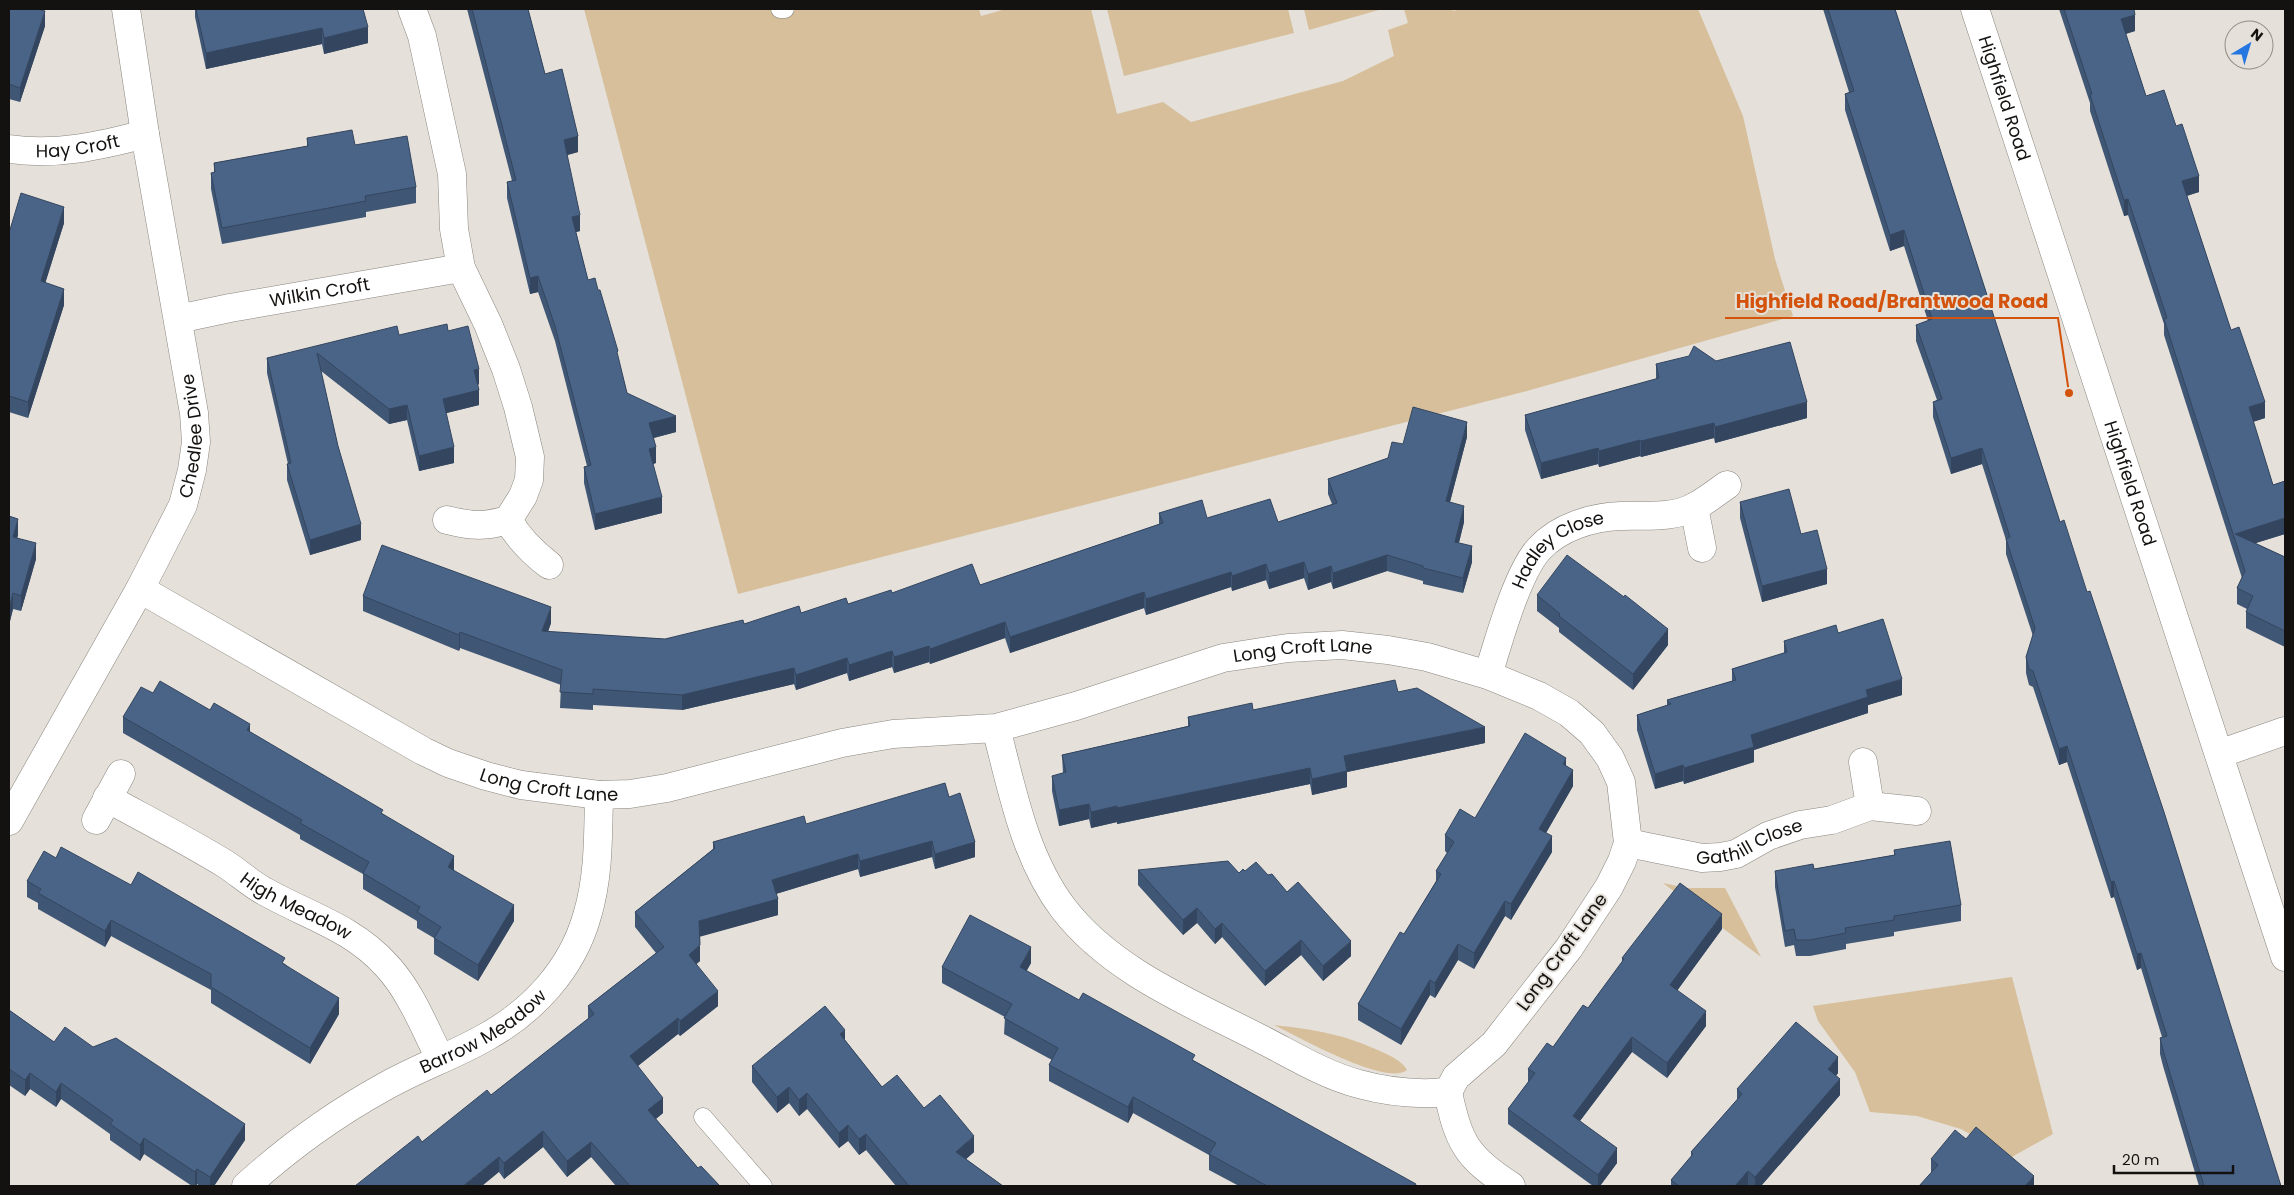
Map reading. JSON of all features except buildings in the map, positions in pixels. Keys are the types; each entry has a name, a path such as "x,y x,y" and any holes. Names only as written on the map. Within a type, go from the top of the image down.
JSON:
{"street":[{"name":"Chedlee Drive","path":"9,822 140,589 183,505 192,470 196,442 194,413 144,134 126,9"},
{"path":"412,9 422,36 452,174 454,228 461,268 488,324 506,369 518,407 530,457 529,480 523,496 508,520 487,526 468,525 447,520"},
{"name":"Highfield Road","path":"1975,9 2285,957"},
{"name":"Hay Croft","path":"9,149 30,152 58,152 144,134"},
{"name":"Wilkin Croft","path":"178,319 230,308 461,268"},
{"name":"Hadley Close","path":"1488,675 1523,575 1538,550 1555,536 1573,526 1593,520 1620,516 1671,514 1694,507 1727,484"},
{"path":"1694,507 1702,548"},
{"path":"508,520 530,551 549,565"},
{"name":"Long Croft Lane","path":"140,589 423,751 448,763 521,785 599,795 630,794 667,788 842,743 893,734 996,728 1076,706 1223,658 1288,648 1342,645 1388,650 1427,657 1488,675 1539,696 1569,713 1592,734 1610,758 1620,782 1628,843 1622,861 1609,887 1569,948 1494,1044 1456,1077 1448,1092"},
{"path":"996,728 1016,803 1031,850 1044,879 1062,908 1104,950 1167,991 1314,1066 1357,1084 1405,1093 1448,1092 1454,1122 1467,1150 1494,1175 1511,1186"},
{"path":"2219,754 2285,731"},
{"path":"1863,762 1870,806"},
{"name":"High Meadow","path":"120,774 101,809 177,836 229,867 262,890 295,908 326,920 368,948 388,966 410,997 440,1058"},
{"name":"Barrow Meadow","path":"246,1186 290,1147 326,1121 384,1086 485,1038 522,1014 552,984 569,959 587,917 594,889 598,845 599,795"},
{"name":"Gathill Close","path":"1628,843 1702,858 1720,858 1736,854 1768,836 1800,825 1832,820 1870,806 1917,812"}],"lane":[{"path":"780,9 785,9"},
{"path":"703,1117 763,1186"}],"shaded area":[{"path":"584,9 979,9 981,16 1006,9 1091,9 1117,114 1163,102 1191,122 1343,81 1394,56 1388,30 1408,23 1404,9 1453,9 1453,11 1461,9 1698,9 1743,116 1775,259 1793,316 1523,392 738,594"},
{"path":"1107,9 1288,9 1294,33 1124,76"},
{"path":"1304,9 1382,9 1309,30"},
{"path":"1663,883 1686,888 1725,888 1761,957"},
{"path":"2012,977 2053,1134 2010,1158 1961,1129 1917,1116 1870,1112 1855,1072 1818,1021 1813,1006"},
{"path":"1274,1025 1317,1031 1355,1041 1393,1057 1407,1070 1396,1073 1381,1072 1362,1066 1321,1049"}],"place":[{"name":"Highfield Road/Brantwood Road","path":"2069,393"}]}
